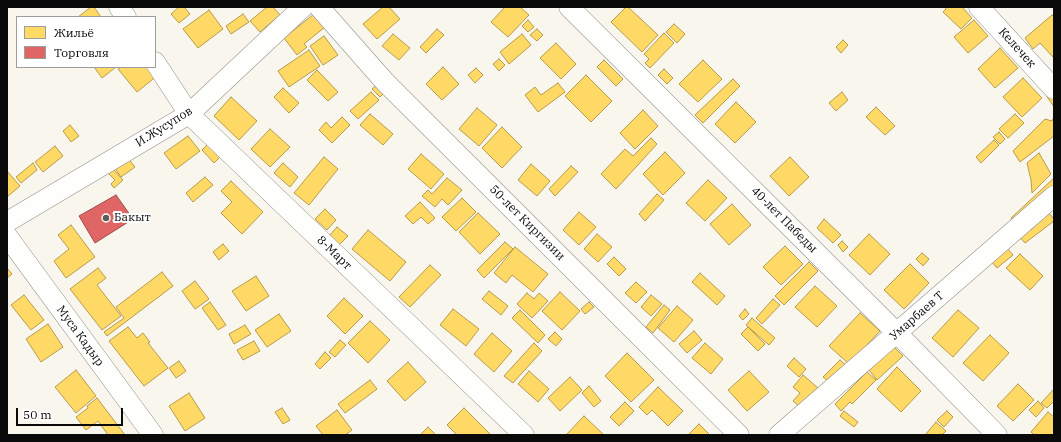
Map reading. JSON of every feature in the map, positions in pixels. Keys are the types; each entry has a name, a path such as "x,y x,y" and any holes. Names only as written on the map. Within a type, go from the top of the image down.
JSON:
{"street":[{"path":"119,7 125,16"},
{"name":"И.Жусупов","path":"7,222 189,114 303,7"},
{"name":"50-лет Киргизии","path":"319,7 385,82 739,435"},
{"name":"40-лет Пабеды","path":"569,7 897,333 997,435"},
{"name":"Келечек","path":"979,7 1054,89"},
{"name":"8-Март","path":"156,64 189,114 524,435"},
{"name":"Умарбаев Т","path":"779,435 1054,196"},
{"name":"Муса Кадыр","path":"7,236 152,435"}],"building: Жильё":[{"path":"91,7 94,7 100,16 79,16"},
{"path":"179,7 184,7 190,14 179,23 171,14"},
{"path":"267,7 273,7 280,15 260,32 250,21"},
{"path":"383,7 389,7 400,19 377,39 363,24"},
{"path":"505,7 520,7 529,15 508,37 491,22"},
{"path":"626,7 628,7 658,35 642,52 611,22"},
{"path":"945,7 962,7 972,18 961,29 943,12 946,9"},
{"path":"209,10 223,29 198,48 183,29"},
{"path":"243,14 249,22 231,34 226,26"},
{"path":"314,14 325,27 304,44 307,47 297,55 284,38"},
{"path":"1052,15 1054,17 1053,57 1040,43 1033,49 1025,38"},
{"path":"528,20 534,27 528,32 522,26"},
{"path":"974,20 988,36 968,53 954,37"},
{"path":"674,24 685,34 677,43 666,32"},
{"path":"437,29 444,35 426,53 420,47"},
{"path":"537,29 543,35 537,41 530,35"},
{"path":"664,33 674,43 650,68 645,63 649,59 644,54"},
{"path":"393,34 410,48 399,60 382,46"},
{"path":"522,34 531,45 509,64 500,52"},
{"path":"324,36 338,55 323,65 310,46"},
{"path":"843,40 848,45 841,53 836,47"},
{"path":"556,43 576,64 561,79 540,58"},
{"path":"1000,48 1018,68 995,88 978,69"},
{"path":"309,50 320,66 289,87 278,71"},
{"path":"499,59 505,65 499,71 493,64"},
{"path":"604,60 623,79 616,86 597,67"},
{"path":"703,60 722,79 698,102 679,84"},
{"path":"443,67 459,84 442,100 426,84"},
{"path":"95,68 115,68 102,78"},
{"path":"152,68 158,75 137,92 118,69"},
{"path":"476,68 483,75 475,83 468,75"},
{"path":"664,69 673,78 667,84 658,75"},
{"path":"317,70 338,92 328,101 307,80"},
{"path":"586,75 612,101 591,122 565,96"},
{"path":"1023,78 1042,98 1022,117 1003,97"},
{"path":"733,79 740,86 703,123 695,115"},
{"path":"558,83 565,92 538,112 525,95 535,87 541,95"},
{"path":"378,84 385,92 380,97 372,89"},
{"path":"283,88 299,103 289,113 274,97"},
{"path":"371,92 379,100 358,119 350,111"},
{"path":"842,92 848,100 836,111 829,103"},
{"path":"1044,92 1054,92 1054,107"},
{"path":"231,97 257,121 239,140 214,116"},
{"path":"736,102 756,122 735,143 715,124"},
{"path":"876,107 895,126 885,135 866,117"},
{"path":"477,108 497,125 479,146 459,129"},
{"path":"643,110 658,126 635,149 620,133"},
{"path":"370,114 393,134 383,145 360,125"},
{"path":"1015,114 1024,123 1008,138 999,129"},
{"path":"342,117 350,125 332,143 319,130 326,122 331,128"},
{"path":"1054,117 1054,136 1020,162 1013,151 1045,119 1052,121"},
{"path":"70,125 79,136 71,142 63,131"},
{"path":"502,127 522,147 502,168 482,148"},
{"path":"270,129 290,147 270,167 251,149"},
{"path":"999,132 1005,139 1000,144 993,137"},
{"path":"188,136 200,151 176,169 164,153"},
{"path":"651,138 657,144 616,189 601,174 625,149 633,156"},
{"path":"994,140 999,145 981,163 976,157"},
{"path":"208,144 220,157 214,163 202,150"},
{"path":"55,146 63,156 43,172 35,162"},
{"path":"665,152 685,173 663,195 643,174"},
{"path":"1039,153 1051,174 1032,193 1027,163"},
{"path":"421,154 444,174 431,189 408,169"},
{"path":"127,157 135,167 121,177 114,167"},
{"path":"324,157 338,169 309,205 294,193"},
{"path":"790,157 809,177 789,196 770,176"},
{"path":"33,163 37,170 21,183 16,177"},
{"path":"283,163 298,177 290,187 274,173"},
{"path":"531,164 550,181 537,196 518,180"},
{"path":"571,166 578,172 555,196 549,189"},
{"path":"112,168 123,180 114,188 111,184 115,180 107,172"},
{"path":"7,171 20,186 7,197"},
{"path":"205,177 213,185 193,202 186,193"},
{"path":"447,178 462,190 448,205 442,199 435,207 422,196 428,190 432,194"},
{"path":"1054,178 1054,191 1015,224 1011,218"},
{"path":"708,180 727,198 705,221 686,203"},
{"path":"231,181 263,212 242,234 221,213 232,202 221,191"},
{"path":"657,194 664,200 645,221 639,214"},
{"path":"462,198 476,212 456,231 442,217"},
{"path":"420,202 435,218 428,224 421,217 413,224 405,216"},
{"path":"732,204 751,225 729,245 710,224"},
{"path":"325,209 336,220 327,230 315,219"},
{"path":"579,212 596,227 579,245 563,230"},
{"path":"1048,212 1054,221 1025,243 1017,234 1026,225 1031,230"},
{"path":"478,213 500,234 480,254 459,232"},
{"path":"824,219 841,235 833,243 817,228"},
{"path":"71,225 95,257 66,278 54,261 69,249 58,235"},
{"path":"337,227 348,236 339,245 329,236"},
{"path":"368,230 406,262 390,281 352,249"},
{"path":"597,234 612,247 598,262 584,249"},
{"path":"869,234 890,254 870,275 849,255"},
{"path":"842,241 848,247 843,252 838,245"},
{"path":"505,242 513,249 484,278 477,270"},
{"path":"223,244 229,251 219,260 213,252"},
{"path":"785,246 803,264 781,285 763,267"},
{"path":"515,247 548,274 533,292 512,275 506,283 494,273"},
{"path":"1007,248 1013,255 997,268 991,261"},
{"path":"922,253 929,259 923,266 916,259"},
{"path":"1020,254 1043,276 1030,290 1006,268"},
{"path":"614,257 626,269 619,276 607,264"},
{"path":"809,262 818,271 784,305 775,296"},
{"path":"910,264 929,283 904,309 884,290"},
{"path":"430,265 441,275 410,307 399,297"},
{"path":"7,268 12,274 7,278"},
{"path":"98,268 106,278 97,285 121,316 102,330 70,289"},
{"path":"162,272 173,286 107,336 104,332 124,318 116,307"},
{"path":"700,273 725,296 717,305 692,282"},
{"path":"256,276 269,296 246,311 232,291"},
{"path":"195,281 209,299 195,309 182,291"},
{"path":"636,282 647,292 636,303 625,293"},
{"path":"815,286 837,306 817,327 795,307"},
{"path":"489,291 508,306 501,315 482,299"},
{"path":"560,292 580,311 562,330 542,311"},
{"path":"527,293 534,299 539,293 548,301 532,318 517,304"},
{"path":"24,295 44,320 31,330 11,305"},
{"path":"651,295 662,304 651,316 641,307"},
{"path":"344,298 363,316 345,334 327,316"},
{"path":"773,299 780,305 762,324 756,318"},
{"path":"210,302 226,325 218,330 202,308"},
{"path":"589,302 594,307 585,314 581,309"},
{"path":"664,305 670,310 653,333 646,327"},
{"path":"677,306 693,320 674,342 658,328"},
{"path":"453,309 479,329 466,346 440,325"},
{"path":"745,309 749,314 743,320 739,316"},
{"path":"520,310 545,335 538,343 512,318"},
{"path":"958,310 979,328 953,357 932,338"},
{"path":"860,313 880,331 849,364 829,346"},
{"path":"279,314 291,331 267,347 255,330"},
{"path":"752,318 775,338 769,345 746,325"},
{"path":"370,321 390,340 368,363 348,343"},
{"path":"48,324 63,347 41,362 26,339"},
{"path":"245,325 251,334 234,344 229,334"},
{"path":"128,327 137,338 143,333 150,342 148,343 168,368 144,386 109,341"},
{"path":"748,327 765,344 758,351 741,334"},
{"path":"694,331 702,340 687,353 679,344"},
{"path":"555,332 562,339 556,346 548,339"},
{"path":"492,333 512,351 494,372 474,354"},
{"path":"990,335 1009,353 983,381 963,363"},
{"path":"340,340 346,345 335,357 329,352"},
{"path":"254,341 260,351 243,360 237,350"},
{"path":"534,343 542,351 513,383 504,376"},
{"path":"705,343 723,359 711,374 692,358"},
{"path":"894,347 903,356 877,380 869,370"},
{"path":"325,352 331,358 320,369 315,364"},
{"path":"627,353 654,380 631,402 605,376"},
{"path":"794,358 806,369 799,377 787,366"},
{"path":"840,360 847,366 830,383 823,377"},
{"path":"179,361 186,371 176,378 169,368"},
{"path":"408,362 426,382 405,401 387,381"},
{"path":"897,367 921,391 901,412 877,389"},
{"path":"76,370 96,396 76,413 55,387"},
{"path":"529,371 549,389 538,402 518,384"},
{"path":"749,371 769,392 747,411 728,390"},
{"path":"867,372 876,380 852,404 850,402 841,411 835,404"},
{"path":"803,375 818,388 800,407 793,401 800,393 793,387"},
{"path":"570,377 582,390 560,411 548,398"},
{"path":"370,380 377,389 345,413 338,404"},
{"path":"1018,384 1034,400 1013,421 997,406"},
{"path":"589,386 601,401 594,407 582,393"},
{"path":"658,387 683,411 668,426 652,410 647,415 639,407"},
{"path":"1054,389 1054,401 1047,408 1041,403"},
{"path":"189,393 205,418 185,431 169,406"},
{"path":"97,398 125,435 108,435 98,421 86,430 76,417 88,408 87,406"},
{"path":"1038,401 1044,408 1036,417 1029,410"},
{"path":"625,402 634,411 619,426 610,417"},
{"path":"282,408 290,420 283,424 275,412"},
{"path":"464,408 491,435 457,435 447,425"},
{"path":"337,410 352,430 345,435 323,435 316,426"},
{"path":"844,411 858,422 854,427 840,416"},
{"path":"947,411 953,417 944,427 937,420"},
{"path":"1048,412 1054,417 1054,435 1034,435 1031,432"},
{"path":"584,416 604,435 566,435"},
{"path":"936,422 946,431 942,435 925,435"},
{"path":"699,424 710,435 688,435"},
{"path":"428,427 436,435 420,435"}],"building: Торговля":[{"name":"Бакыт","path":"116,195 133,219 95,243 79,216"}],"place":[{"name":"Бакыт","path":"106,218"}]}
